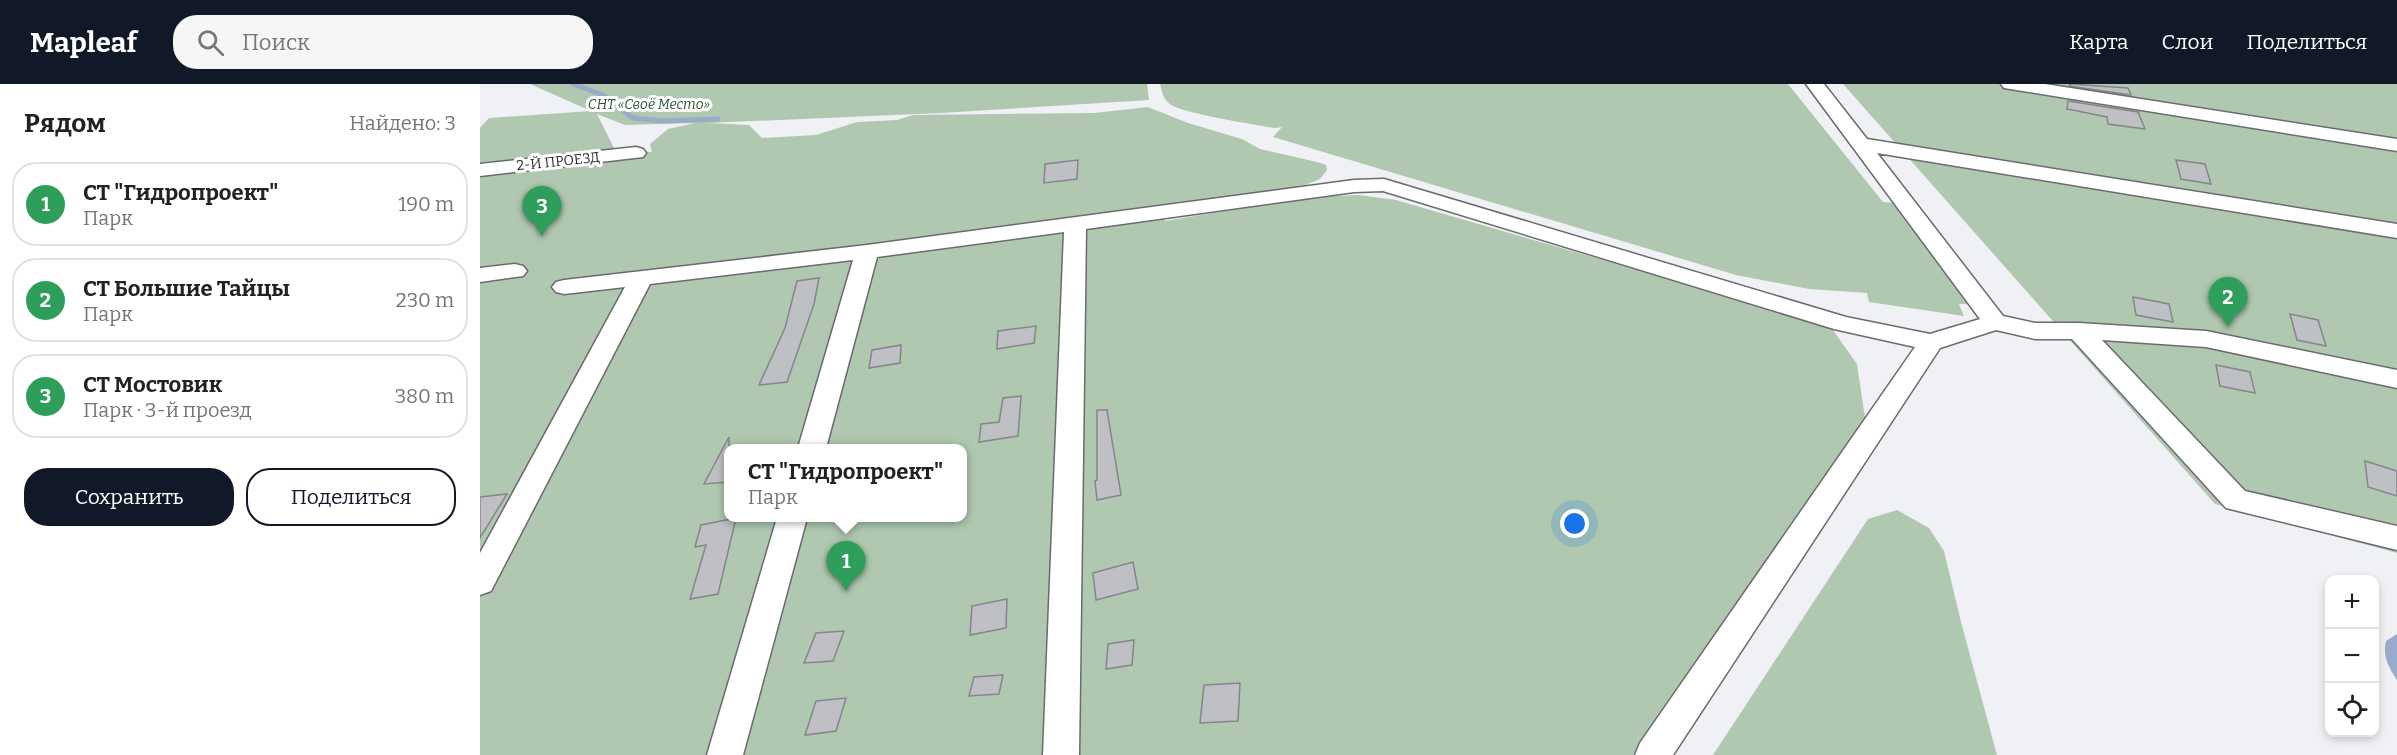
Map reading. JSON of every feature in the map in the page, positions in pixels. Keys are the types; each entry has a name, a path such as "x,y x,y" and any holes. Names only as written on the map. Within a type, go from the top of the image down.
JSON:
{"street":[{"path":"1815,84 1995,322"},
{"path":"2010,84 2397,145"},
{"path":"1861,144 2397,231"},
{"name":"2-Й ПРОЕЗД","path":"480,170 636,153"},
{"path":"564,288 867,252 1354,186 1384,185 1843,324 1931,342 1995,322 2036,331 2079,331 2206,339 2397,379"},
{"path":"1060,755 1075,225"},
{"path":"813,444 867,252"},
{"path":"480,275 515,271"},
{"path":"480,582 642,277"},
{"path":"2079,331 2236,500 2397,538"},
{"path":"1653,755 1931,342"},
{"path":"725,755 791,522"}],"green space":[{"name":"СНТ «Своё Место»","path":"530,84 1147,84 1149,100 941,113 708,123 749,125 762,138 816,135 857,122 897,120 913,115 1094,113 1148,107 1188,123 1242,139 1260,149 1326,165 1327,170 1320,179 1300,187 1156,206 1165,221 1309,197 1358,195 1396,200 1830,326 1857,364 1865,418 1640,755 480,755 480,128 489,118 591,111","holes":["597,114 625,125 695,123 668,129 650,144 652,152 615,150"]},
{"path":"1160,84 1788,84 1883,202 1897,203 1978,304 1959,304 1964,316 1869,302 1867,293 1809,289 1736,275 1273,137 1282,127 1275,128 1203,115 1177,107 1166,100"},
{"path":"1843,84 2397,84 2397,553 2215,504"},
{"path":"1897,510 1929,528 1944,551 1997,755 1713,755 1868,519"}],"water":[{"path":"2397,634 2397,680 2389,666 2385,652 2386,641"}],"building":[{"path":"2070,84 2128,88 2131,95 2069,86"},
{"path":"2068,101 2138,112 2145,129 2108,124 2107,117 2067,109"},
{"path":"1078,160 1077,179 1044,183 1045,164"},
{"path":"2176,160 2205,164 2211,184 2181,179"},
{"path":"819,278 814,304 787,382 759,385 785,328 797,281"},
{"path":"2133,297 2169,304 2173,322 2136,315"},
{"path":"2290,314 2318,320 2326,346 2297,340"},
{"path":"1036,326 1034,343 997,349 998,331"},
{"path":"901,345 900,363 869,368 872,350"},
{"path":"2216,365 2250,372 2255,393 2220,386"},
{"path":"1021,396 1018,436 979,442 981,424 999,422 1003,398"},
{"path":"1097,410 1107,410 1121,495 1097,500 1095,481 1097,480"},
{"path":"724,446 724,482 704,484"},
{"path":"2365,461 2397,471 2397,496 2368,487"},
{"path":"507,494 480,538 480,497"},
{"path":"724,520 735,522 718,594 690,599 706,545 695,547 701,525"},
{"path":"1133,562 1138,589 1096,600 1093,573"},
{"path":"1007,599 1006,628 970,635 972,606"},
{"path":"844,631 833,661 804,663 816,633"},
{"path":"1134,640 1132,665 1106,669 1108,644"},
{"path":"1003,675 999,694 969,696 974,677"},
{"path":"1240,683 1238,721 1200,723 1204,685"},
{"path":"846,698 836,731 805,735 816,701"}],"waterway":[{"path":"573,84 603,95 633,118 663,121 718,119"}],"place":[{"name":"СТ Мостовик","path":"542,236"},
{"name":"СТ Большие Тайцы","path":"2228,327"},
{"name":"СТ \"Гидропроект\"","path":"846,591"}]}
